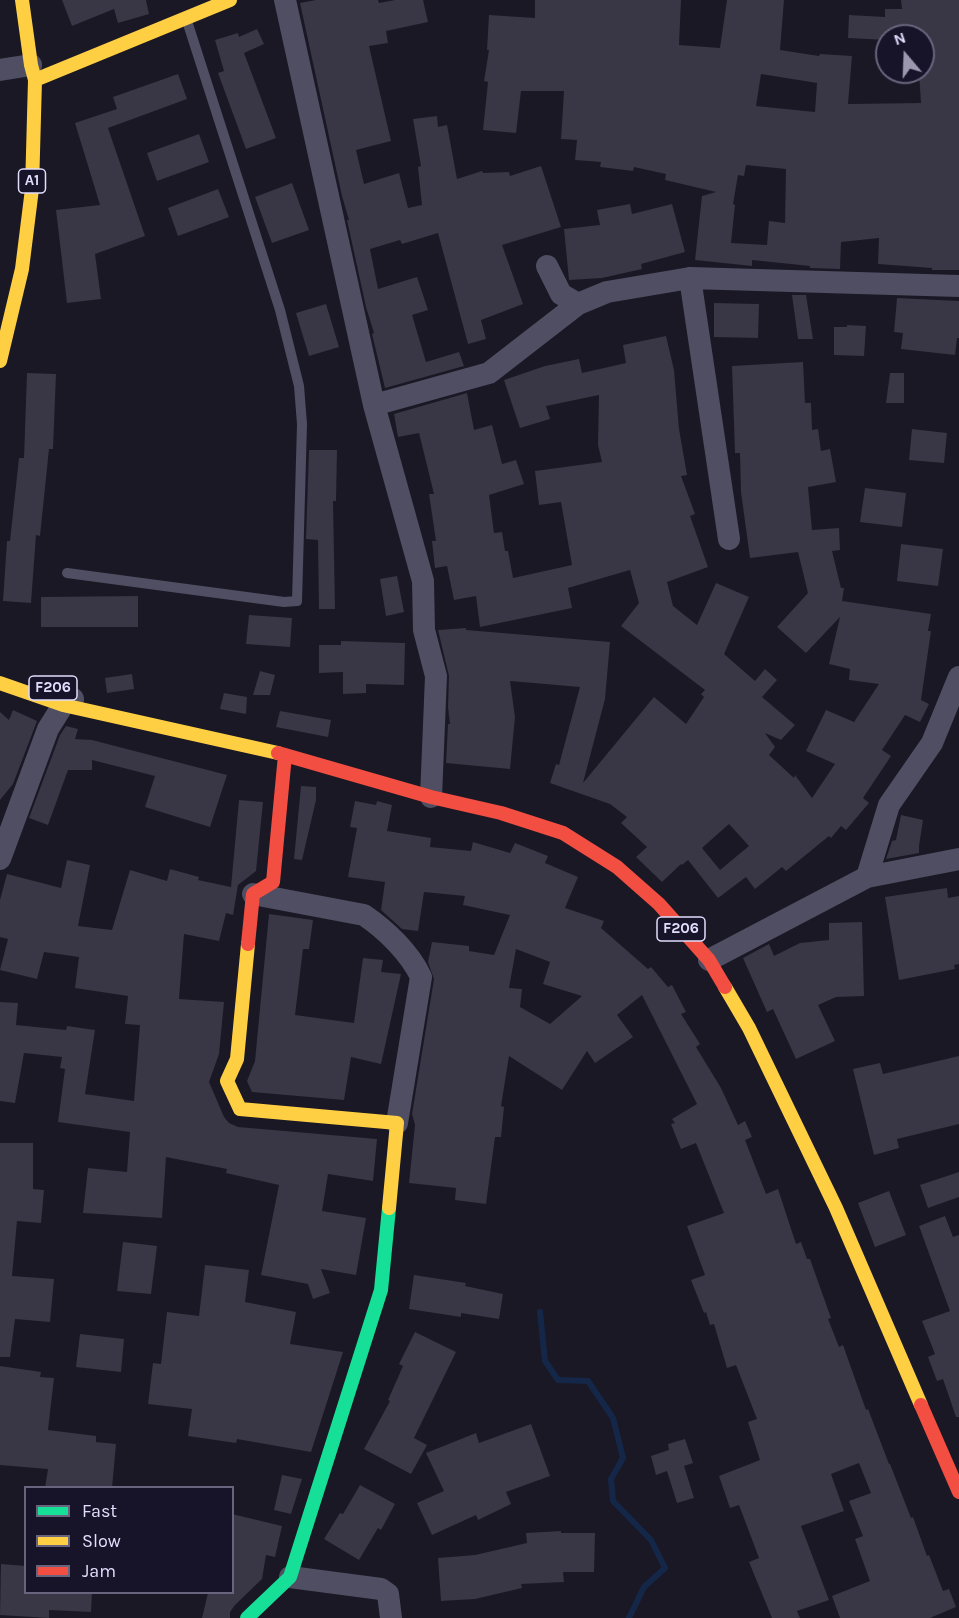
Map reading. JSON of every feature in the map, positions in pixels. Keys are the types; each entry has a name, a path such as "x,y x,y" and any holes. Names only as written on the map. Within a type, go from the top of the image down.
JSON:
{"main road":[{"name":"A1","path":"0,361 22,269 32,189 33,72 22,0"},
{"path":"33,72 186,18 230,0"},
{"name":"F206","path":"0,668 37,683 100,714 285,755 431,797 501,813 563,834 617,867 659,904 709,960 749,1028 836,1208 959,1492"},
{"name":"F206","path":"0,683 71,700"},
{"path":"247,1618 290,1577 381,1290 397,1123 240,1109 228,1081 237,1059 252,894 273,882 285,755"}],"street":[{"path":"285,0 374,405 423,581 424,630 436,676 431,797"},
{"path":"0,70 33,72"},
{"path":"547,266 561,294 578,304"},
{"path":"374,405 489,373 578,304 607,292 690,278 959,286"},
{"path":"690,278 729,539"},
{"path":"867,877 889,805 932,743 959,677"},
{"path":"0,859 48,729 71,700"},
{"path":"709,960 867,877 959,859"},
{"path":"252,894 364,915 376,923 414,962 421,977 397,1123"},
{"path":"290,1577 381,1589 388,1594 391,1618"}],"lane":[{"path":"67,573 284,602 297,601 302,424 298,386 280,310 186,18"}],"building":[{"path":"62,0 146,0 149,14 118,23 114,9 72,26"},
{"path":"316,0 378,0 379,3 395,0 423,0 428,22 386,31 388,43 369,46 391,141 356,150 364,184 399,173 408,208 422,205 418,167 421,166 413,119 437,116 438,127 447,125 457,179 482,171 483,173 509,172 510,176 541,166 561,227 502,245 523,304 481,320 486,339 468,344 438,233 402,244 400,240 370,249 378,289 417,277 428,310 412,315 426,362 459,352 464,366 385,388 300,3"},
{"path":"535,0 681,0 679,45 720,48 727,0 784,0 780,50 819,56 820,54 852,56 848,104 921,103 920,84 935,84 935,24 875,24 875,39 848,38 849,15 885,17 885,9 902,9 901,0 959,0 959,270 932,270 932,268 878,264 879,238 841,242 840,269 810,268 810,266 752,260 752,266 695,260 702,196 716,192 665,180 666,174 634,167 633,171 600,167 601,162 575,160 577,140 561,139 564,91 521,91 516,133 483,130 488,82 484,81 489,50 487,50 489,15 535,18","holes":["761,74 817,83 815,112 756,106","746,165 786,169 785,223 769,221 767,245 731,243 735,205 733,204 738,175 744,176"]},
{"path":"257,29 264,44 244,53 276,138 246,149 218,73 224,71 215,40 238,33 239,37"},
{"path":"178,74 187,99 108,128 145,236 95,254 101,299 67,303 56,210 100,205 75,123 117,109 113,97"},
{"path":"199,134 209,162 157,181 147,153"},
{"path":"292,183 309,230 272,243 255,197"},
{"path":"218,189 229,217 178,236 168,208"},
{"path":"630,204 632,214 672,204 685,252 641,264 642,269 602,278 569,280 564,229 600,225 597,210"},
{"path":"792,295 806,295 813,339 798,339"},
{"path":"897,298 959,301 959,338 957,338 955,355 901,349 903,333 894,332"},
{"path":"714,303 759,304 758,338 714,337"},
{"path":"326,304 339,347 309,356 296,313"},
{"path":"847,325 866,326 864,356 834,355 834,327 847,327"},
{"path":"666,336 674,370 679,429 687,475 681,476 695,514 690,516 708,567 667,582 673,606 697,625 716,583 749,597 724,654 755,681 765,669 777,680 762,697 795,725 781,740 765,733 775,747 769,755 794,778 795,775 812,798 835,764 806,751 826,710 854,722 879,684 849,680 850,669 829,664 840,617 806,653 777,627 808,593 798,552 750,558 741,492 740,453 735,453 732,366 803,362 805,403 811,403 812,430 818,429 821,451 830,449 836,482 808,487 812,530 839,528 840,550 832,551 841,588 844,588 842,601 931,614 928,631 931,631 921,700 929,704 920,722 905,715 882,750 891,756 863,798 869,803 846,830 841,826 831,838 829,836 786,871 782,867 755,889 746,877 718,898 688,860 662,882 636,857 647,847 621,823 627,817 610,804 550,783 556,764 559,765 580,687 510,681 515,717 510,769 446,763 448,724 450,724 449,676 438,630 466,628 466,630 610,642 605,699 583,783 654,697 686,724 704,697 701,694 705,690 621,626 639,603 630,570 568,588 572,608 480,627 476,596 454,600 447,566 435,568 432,541 436,541 429,494 434,494 419,433 398,437 394,414 467,393 474,430 492,425 502,464 516,460 524,484 489,495 494,533 502,532 513,578 572,565 561,502 539,505 535,471 602,462 598,445 599,395 546,406 550,419 520,428 504,380 545,366 579,359 582,373 626,363 623,345","holes":["729,824 749,846 720,870 702,848"]},
{"path":"27,373 56,374 53,449 49,449 40,536 36,535 31,603 3,601 7,541 10,541 19,458 24,458"},
{"path":"890,373 904,373 904,403 886,403"},
{"path":"912,429 947,433 944,463 909,460"},
{"path":"309,450 337,450 336,501 333,501 335,609 319,609 318,540 306,539"},
{"path":"865,488 906,493 902,527 860,522"},
{"path":"901,544 943,549 938,586 897,581"},
{"path":"397,576 404,612 386,616 380,579"},
{"path":"138,596 138,627 41,627 41,597"},
{"path":"249,615 292,618 290,647 246,644"},
{"path":"341,641 405,643 404,685 366,684 366,693 343,694 343,672 319,673 319,645 341,645"},
{"path":"260,671 275,675 270,695 253,695"},
{"path":"132,674 134,689 107,693 105,678"},
{"path":"224,693 247,697 246,714 220,709"},
{"path":"13,710 37,721 13,784 0,800 0,712 9,720"},
{"path":"280,711 331,720 328,737 276,727"},
{"path":"66,726 78,729 75,739 92,740 227,775 210,827 145,807 155,776 92,760 92,770 68,770 48,825 29,818 60,735"},
{"path":"301,786 316,787 316,800 302,860 294,859"},
{"path":"239,800 263,802 256,871 238,885 233,915 226,913 219,941 184,934 179,999 224,1002 219,1054 209,1082 224,1117 229,1123 238,1127 377,1139 373,1181 328,1174 322,1211 366,1218 356,1275 321,1269 330,1293 313,1299 308,1284 261,1275 279,1185 226,1173 227,1169 166,1157 162,1218 83,1213 88,1168 127,1172 130,1132 58,1122 65,1069 60,1068 62,1057 24,1053 15,1103 0,1101 0,1002 18,1003 16,1025 66,1030 67,1026 95,1030 85,1094 134,1101 140,1025 125,1024 128,996 75,988 79,957 44,952 37,979 0,970 8,939 0,937 0,900 7,874 61,888 67,860 90,865 78,926 112,930 130,870 167,881 170,869 199,877 198,880 231,887"},
{"path":"355,801 376,805 377,801 392,805 387,831 431,838 430,847 471,851 473,842 510,853 515,843 548,856 545,863 578,877 565,908 604,921 601,928 648,969 651,967 668,987 672,985 686,1012 681,1014 700,1044 696,1047 721,1088 738,1125 745,1121 752,1137 745,1140 766,1194 778,1189 796,1244 801,1242 807,1259 810,1259 839,1347 843,1345 866,1410 868,1409 927,1556 929,1555 943,1591 949,1589 956,1607 930,1618 840,1618 832,1596 870,1581 855,1539 863,1536 849,1501 871,1493 859,1463 831,1474 844,1511 801,1526 829,1600 797,1611 800,1618 772,1618 749,1562 759,1558 739,1505 730,1508 719,1476 760,1460 748,1422 757,1419 736,1365 727,1368 714,1324 710,1325 691,1280 705,1275 687,1226 724,1213 696,1143 681,1149 671,1124 675,1123 672,1119 697,1104 642,995 617,1015 633,1037 595,1063 587,1051 562,1090 509,1056 501,1106 504,1107 501,1137 495,1137 486,1204 455,1200 456,1188 409,1183 415,1125 412,1114 434,979 428,962 432,942 469,946 469,951 494,955 510,915 463,905 465,896 424,892 418,931 402,929 381,910 385,882 348,877 357,828 350,827","holes":["516,949 550,962 543,984 582,996 550,1024 520,1007 522,989 509,988"]},
{"path":"901,815 923,820 919,853 886,859 892,841 896,840"},
{"path":"947,888 948,898 959,896 959,964 954,965 955,969 899,980 885,897"},
{"path":"269,914 313,920 309,949 303,949 295,1015 354,1023 363,958 383,960 381,972 401,974 381,1064 351,1057 344,1100 252,1092 247,1081 255,1061"},
{"path":"862,922 864,996 836,997 818,1005 835,1041 796,1059 773,1009 767,1012 743,958 769,944 774,956 800,943 829,940 829,923"},
{"path":"959,1056 959,1124 897,1139 899,1148 874,1155 853,1069 880,1063 883,1074"},
{"path":"0,1143 33,1143 33,1189 44,1190 41,1223 17,1221 12,1276 54,1279 50,1322 15,1319 10,1357 0,1357"},
{"path":"959,1172 959,1197 928,1208 920,1185"},
{"path":"889,1191 906,1235 875,1247 858,1203"},
{"path":"945,1216 953,1237 959,1235 959,1417 956,1417 943,1379 937,1381 928,1357 935,1354 922,1321 950,1311 919,1226"},
{"path":"123,1242 157,1246 151,1294 117,1291"},
{"path":"205,1265 249,1270 245,1302 296,1312 290,1344 343,1352 311,1452 237,1439 236,1443 188,1436 192,1409 148,1404 153,1363 161,1364 167,1312 199,1316"},
{"path":"414,1275 466,1283 465,1286 503,1294 499,1319 461,1313 461,1317 409,1309"},
{"path":"415,1332 456,1352 414,1438 427,1445 411,1474 364,1449 390,1401 388,1400 403,1366 399,1364"},
{"path":"80,1334 124,1339 121,1372 76,1367"},
{"path":"0,1366 41,1372 40,1377 54,1378 48,1430 96,1436 96,1442 116,1444 112,1486 45,1486 48,1469 0,1465"},
{"path":"531,1424 550,1476 506,1492 511,1504 478,1520 476,1515 432,1535 417,1503 444,1491 426,1453 476,1433 479,1443"},
{"path":"685,1439 693,1463 684,1466 694,1498 677,1503 667,1471 656,1475 651,1456 669,1450 668,1444"},
{"path":"282,1475 302,1479 291,1514 274,1510"},
{"path":"360,1485 395,1504 381,1530 378,1528 359,1560 324,1539 340,1513 343,1514"},
{"path":"234,1514 282,1526 275,1557 266,1555 262,1579 235,1605 230,1612 230,1618 202,1618 208,1594 234,1594"},
{"path":"561,1531 561,1533 595,1533 594,1572 563,1572 564,1582 521,1584 522,1588 475,1599 441,1601 438,1558 475,1555 527,1543 526,1533"},
{"path":"1,1564 24,1566 24,1594 92,1594 91,1612 49,1610 49,1618 0,1615"}],"waterway":[{"path":"540,1312 545,1361 558,1380 588,1381 613,1418 623,1458 611,1479 613,1501 651,1540 665,1568 644,1587 629,1618"}],"traffic: fast":[{"path":"247,1618 290,1577 381,1290 389,1208"}],"traffic: slow":[{"path":"0,361 22,269 32,189 35,80 22,0"},
{"path":"35,80 230,0"},
{"path":"0,683 63,705 278,753"},
{"path":"248,944 237,1059 227,1081 240,1109 397,1123 389,1208"},
{"path":"725,987 749,1028 836,1208 921,1405"}],"traffic: jam":[{"path":"278,753 431,797 501,813 563,833 617,867 659,904 709,960 725,987"},
{"path":"248,944 253,894 273,882 285,755"},
{"path":"921,1405 959,1492"}]}
